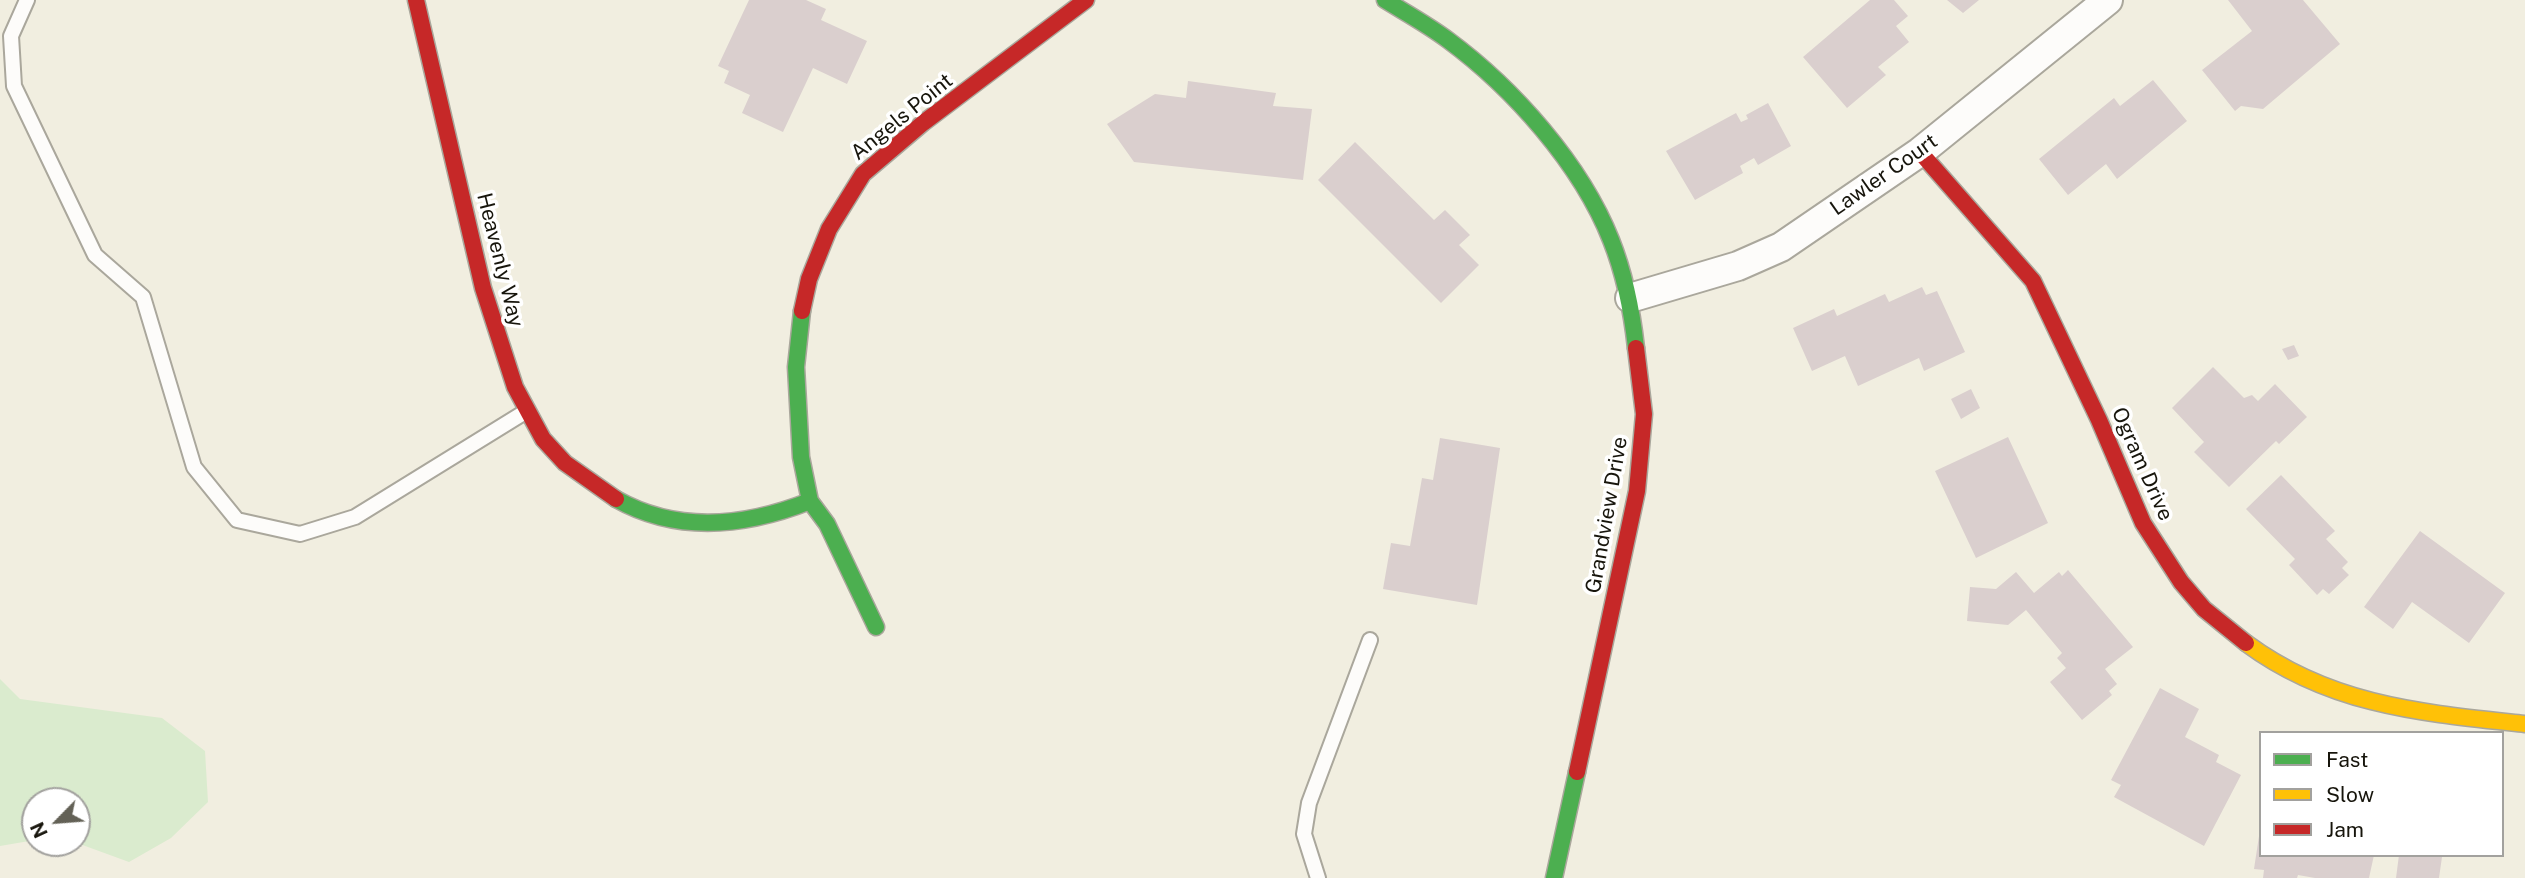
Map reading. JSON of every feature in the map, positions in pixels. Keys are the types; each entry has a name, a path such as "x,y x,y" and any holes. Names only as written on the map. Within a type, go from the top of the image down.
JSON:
{"street":[{"name":"Heavenly Way","path":"415,0 489,317 526,411 544,439 591,484 649,513 715,524 748,521 779,514 810,501"},
{"name":"Angels Point","path":"876,627 827,524 810,501 796,412 796,367 803,302 829,229 863,174 923,123 1086,0"},
{"name":"Grandview Drive","path":"1385,0 1414,10 1480,65 1541,127 1591,200 1611,239 1630,298 1644,414 1637,491 1554,878"},
{"name":"Lawler Court","path":"1630,298 1738,266 1781,247 1920,152 2108,0"},
{"name":"Ogram Drive","path":"1920,152 2033,281 2099,420 2143,523 2180,582 2204,608 2248,645 2294,674 2332,691 2411,712 2525,724"}],"lane":[{"path":"27,0 11,36 14,86 95,255 143,297 194,467 237,520 300,534 355,517 526,411"},
{"path":"1318,878 1304,834 1309,803 1370,640"}],"green space":[{"path":"0,679 20,699 162,718 205,751 208,802 171,838 129,862 91,848 91,787 21,787 21,842 0,846"}],"building":[{"path":"749,0 806,0 826,9 821,20 867,41 847,84 813,68 783,132 742,113 750,95 724,83 729,71 718,66"},
{"path":"1870,0 1894,0 1908,16 1896,26 1909,42 1878,67 1886,75 1847,108 1803,57"},
{"path":"1947,0 1979,0 1963,13"},
{"path":"2228,0 2303,0 2340,44 2263,109 2241,106 2235,111 2202,70 2252,31"},
{"path":"2153,80 2187,121 2117,179 2106,164 2068,195 2039,159 2114,98 2120,106"},
{"path":"1188,81 1276,93 1273,106 1312,109 1303,180 1134,162 1107,124 1155,94 1186,98"},
{"path":"1768,103 1791,146 1758,165 1754,158 1740,166 1743,173 1695,200 1666,151 1736,113 1741,122 1748,119 1746,115"},
{"path":"1355,142 1434,220 1445,210 1470,235 1459,245 1479,265 1441,303 1318,180"},
{"path":"1922,287 1926,295 1937,291 1965,352 1924,371 1919,358 1858,386 1845,356 1812,371 1793,328 1834,309 1837,316 1885,294 1889,302"},
{"path":"2294,345 2299,356 2288,360 2282,349"},
{"path":"2213,367 2244,398 2252,395 2258,401 2275,384 2307,417 2279,444 2276,441 2229,487 2194,452 2204,442 2172,408"},
{"path":"1971,389 1980,408 1961,419 1951,399"},
{"path":"2008,437 2048,523 1976,558 1935,471"},
{"path":"1440,438 1500,448 1477,605 1383,589 1391,543 1410,546 1422,478 1433,480"},
{"path":"2281,475 2335,531 2326,539 2348,562 2342,568 2349,575 2329,594 2323,589 2317,595 2289,565 2295,559 2246,509"},
{"path":"2420,531 2505,593 2469,643 2412,602 2393,629 2364,607"},
{"path":"2068,570 2133,647 2105,669 2117,684 2109,691 2112,695 2082,720 2050,682 2066,668 2057,658 2062,653 2026,610 2008,625 1967,621 1970,587 1996,589 2016,572 2034,593 2059,572 2062,576"},
{"path":"2160,688 2199,709 2185,737 2219,755 2216,762 2241,775 2204,846 2114,797 2121,785 2111,780"},
{"path":"2259,836 2259,857 2374,857 2369,878 2315,878 2298,875 2297,878 2263,878 2264,870 2254,869"},
{"path":"2399,857 2442,857 2439,878 2396,878"}],"traffic: fast":[{"path":"1385,0 1433,29 1472,59 1520,104 1563,156 1582,183 1611,240 1627,293 1636,348"},
{"path":"802,311 796,367 801,457 810,501 827,524 876,627"},
{"path":"616,499 664,518 688,522 737,521 786,510 810,501"},
{"path":"1554,878 1577,772"}],"traffic: slow":[{"path":"2246,643 2311,681 2379,703 2450,716 2525,724"}],"traffic: jam":[{"path":"416,0 483,288 515,387 543,439 565,463 616,499"},
{"path":"802,311 809,279 829,229 863,174 923,123 1086,0"},
{"path":"1920,152 2033,281 2099,420 2143,523 2181,582 2204,609 2246,643"},
{"path":"1577,772 1637,491 1644,414 1636,348"}]}
